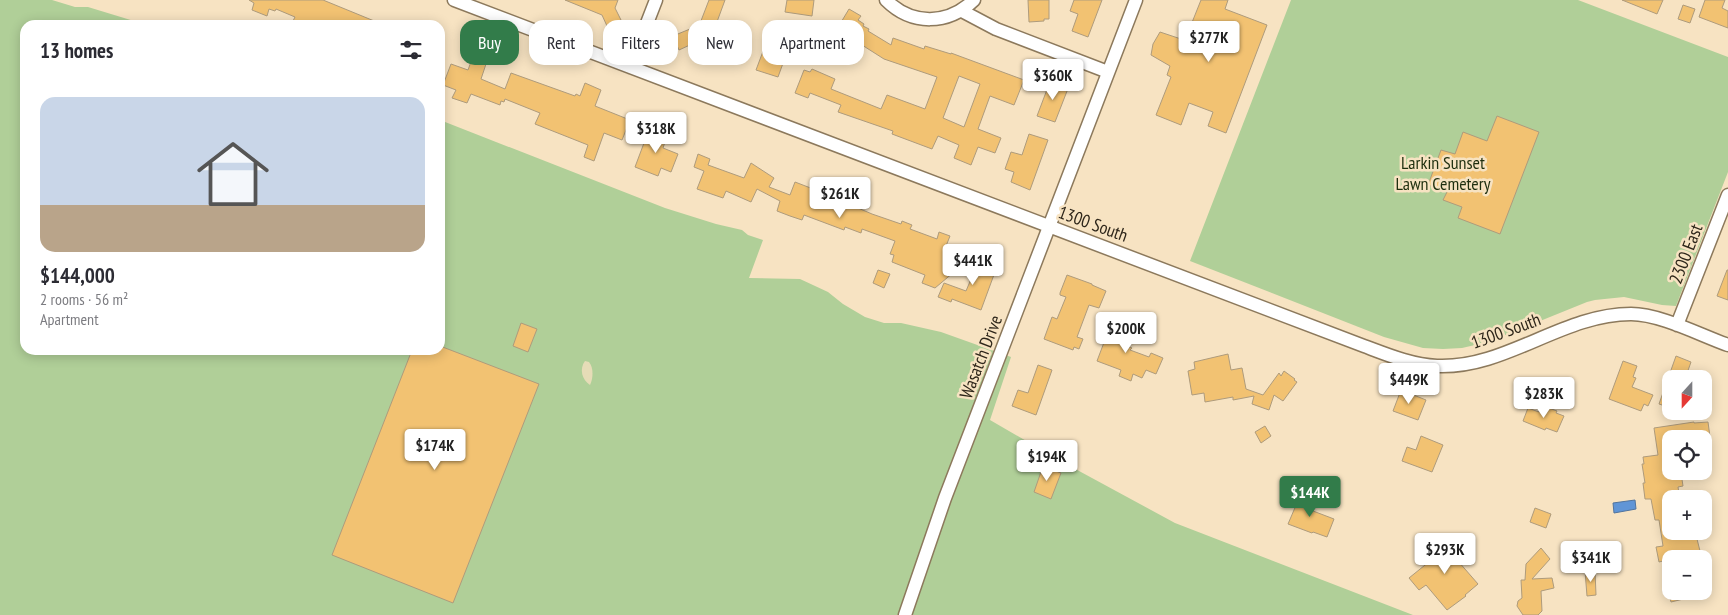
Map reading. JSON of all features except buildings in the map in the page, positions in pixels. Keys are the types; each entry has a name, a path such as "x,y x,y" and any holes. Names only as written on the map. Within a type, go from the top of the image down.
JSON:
{"street":[{"name":"1300 South","path":"454,0 1406,361 1451,366 1477,361 1585,320 1604,316 1640,314 1728,345"},
{"path":"630,67 656,0"},
{"path":"886,0 903,12 924,19 942,19 962,11 974,0"},
{"name":"Wasatch Drive","path":"905,615 945,498 1136,0"},
{"path":"962,11 996,29 1108,72"},
{"name":"2300 East","path":"1677,326 1728,195"}],"green space":[{"path":"0,0 52,0 75,7 88,7 131,20 20,20 20,355 445,355 445,122 665,208 742,230 748,235 763,240 749,278 800,279 828,292 843,304 865,317 884,323 901,323 941,332 1011,357 990,420 1175,523 1413,615 0,615"},
{"name":"Larkin Sunset Lawn Cemetery","path":"1291,0 1578,0 1728,57 1728,172 1676,306 1624,297 1595,300 1488,342 1462,348 1423,348 1384,337 1190,261"}],"sand":[{"path":"585,361 589,362 592,367 590,385 582,374 582,367"}],"water":[{"path":"1635,500 1636,509 1614,513 1613,503"}]}
